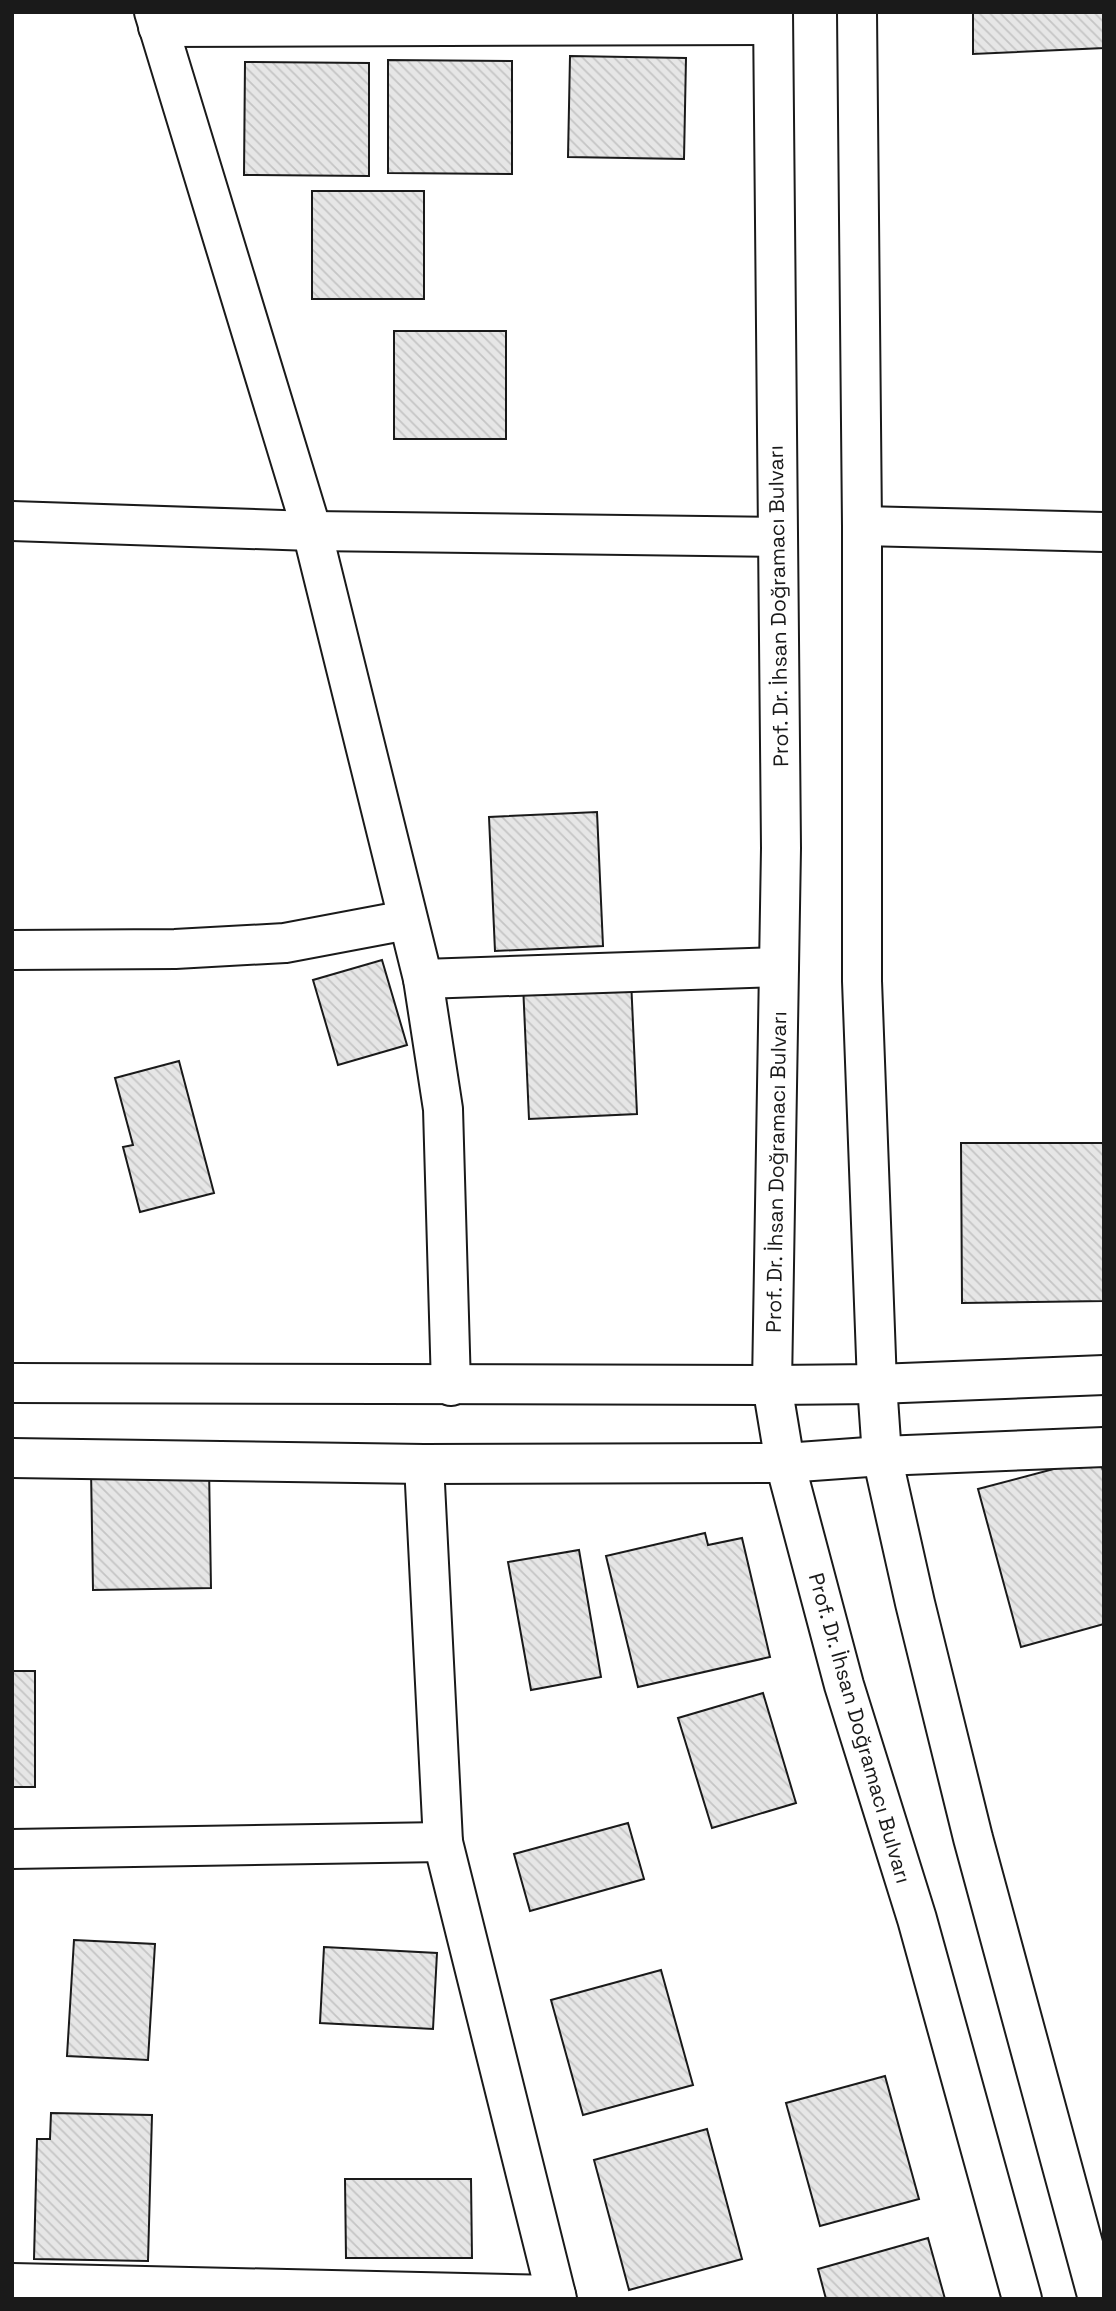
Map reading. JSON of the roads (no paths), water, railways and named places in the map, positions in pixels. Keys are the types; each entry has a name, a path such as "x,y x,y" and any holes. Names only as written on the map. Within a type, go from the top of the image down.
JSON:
{"street":[{"path":"856,12 862,526 862,981 882,1455 915,1603 973,1838 1098,2299"},
{"path":"451,1386 443,1109 423,979 312,531 156,20 773,19"},
{"name":"Prof. Dr. İhsan Doğramacı Bulvarı","path":"773,19 781,848 772,1385 785,1463 844,1685 917,1919 1022,2299"},
{"path":"12,521 312,531 778,537"},
{"path":"862,526 1104,532"},
{"path":"12,950 174,949 285,943 407,920"},
{"path":"423,979 779,967"},
{"path":"12,1383 772,1385 877,1384 1104,1375"},
{"path":"12,1458 424,1464 785,1463 882,1455 1104,1447"},
{"path":"12,2283 120,2292 557,2297 443,1842 424,1464"},
{"path":"12,1849 443,1842"}]}
